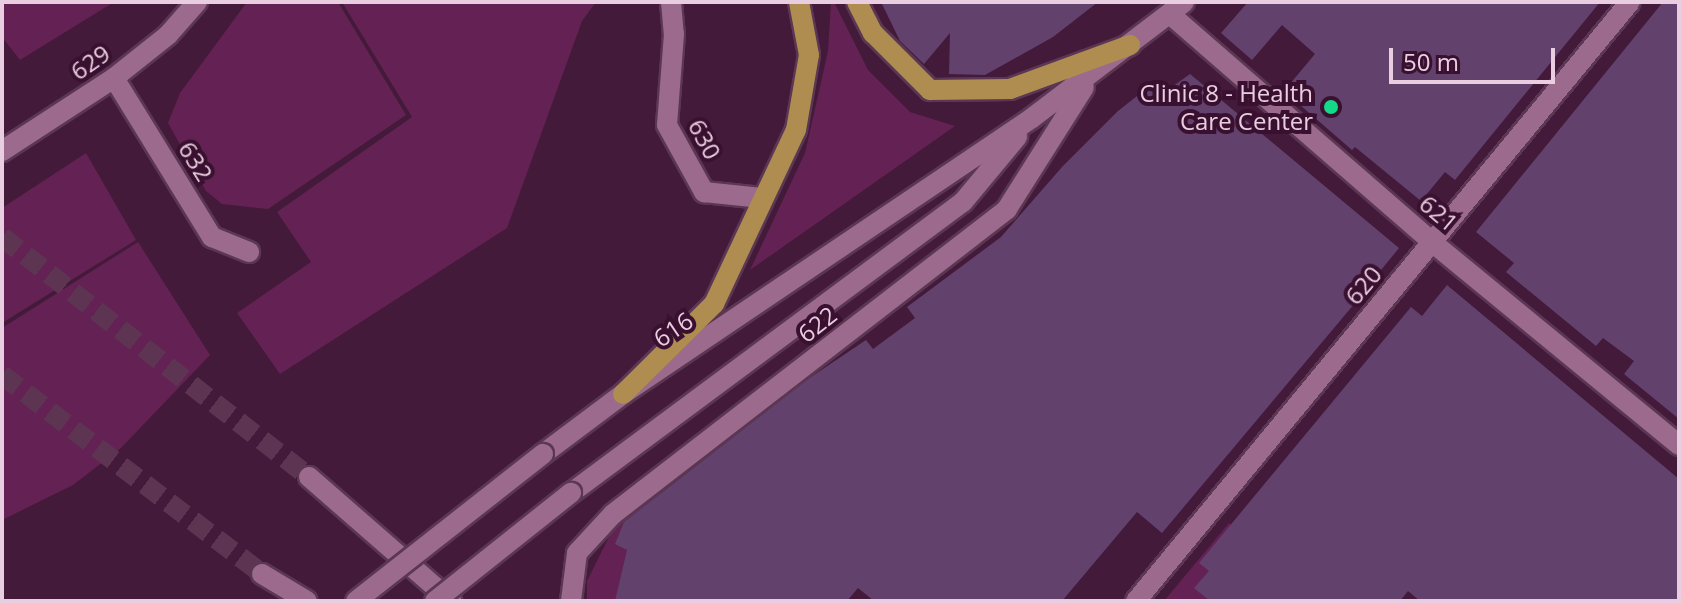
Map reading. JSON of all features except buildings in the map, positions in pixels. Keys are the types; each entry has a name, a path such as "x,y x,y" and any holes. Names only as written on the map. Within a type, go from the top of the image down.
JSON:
{"main road":[{"path":"623,394 714,304 796,130 809,55 799,2"},
{"path":"857,2 873,33 930,90 1010,89 1130,45"}],"street":[{"name":"629","path":"2,151 114,78 168,35 197,2"},
{"name":"630","path":"671,2 674,34 667,125 704,192 762,198"},
{"name":"620","path":"1136,601 1630,2"},
{"name":"616","path":"356,601 623,394 1032,118 1177,9"},
{"name":"621","path":"1177,9 1432,242 1679,445"},
{"name":"622","path":"571,601 577,553 613,514 1007,209 1091,75"},
{"name":"632","path":"114,78 212,237 249,252"},
{"name":"616","path":"435,601 571,493 963,202 1032,118"},
{"path":"309,477 451,601"},
{"path":"262,574 307,601"}],"shaded area":[{"path":"2,2 114,2 20,60 2,37"},
{"path":"247,2 338,2 406,115 268,209 222,204 206,191 168,123 180,93"},
{"path":"342,2 596,2 582,21 507,228 280,374 237,313 311,262 277,212 412,117"},
{"path":"831,2 834,2 868,70 910,112 955,126 750,270 805,153 828,51"},
{"path":"86,153 136,240 2,323 2,208"},
{"path":"138,242 210,355 121,448 73,485 2,520 2,328"},
{"path":"658,491 790,601 587,601 587,581 618,519"},
{"path":"1229,523 1323,601 1164,601"}],"tunnel":[{"path":"2,237 309,477"},
{"path":"2,375 262,574"}],"place":[{"name":"Clinic 8 - Health Care Center","path":"1331,107"}]}
